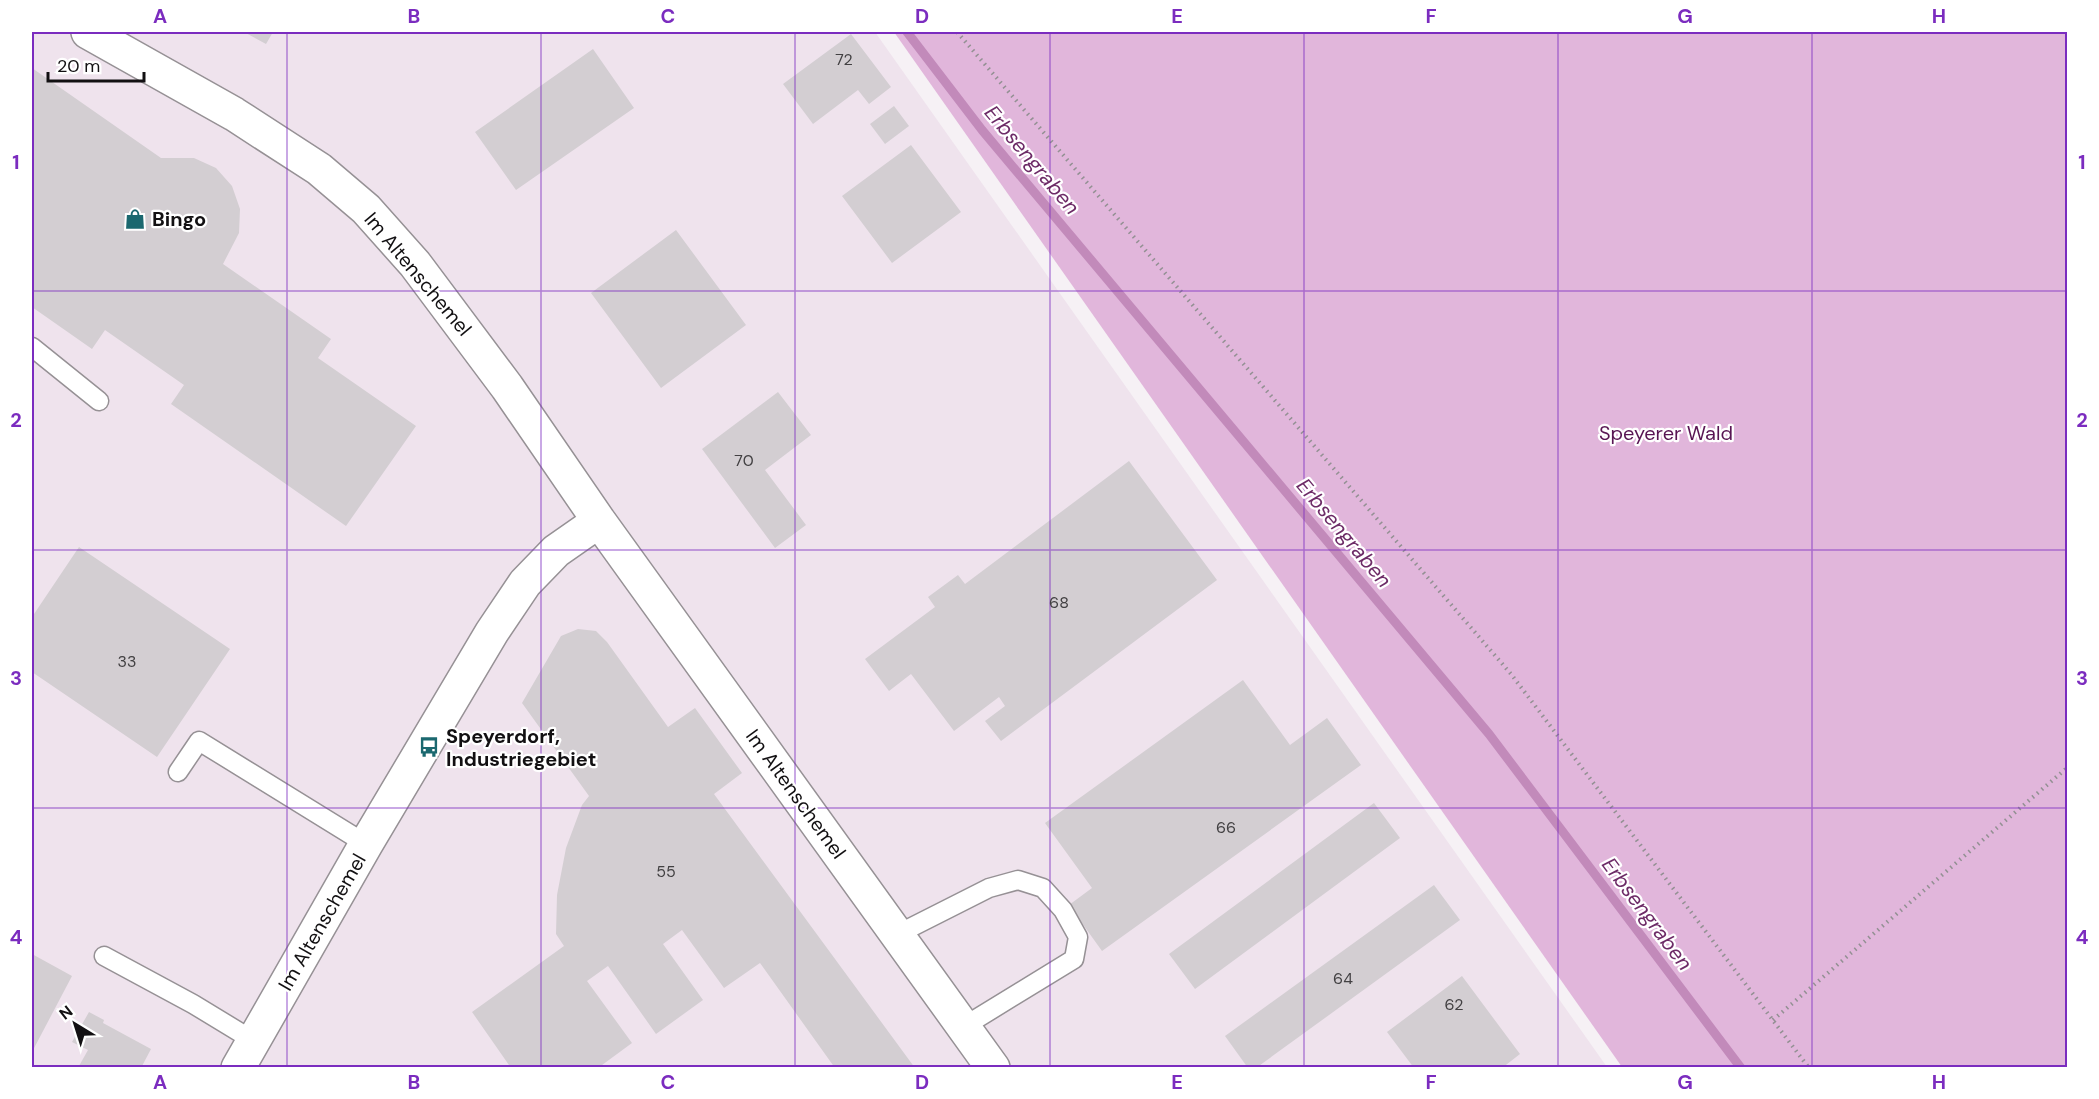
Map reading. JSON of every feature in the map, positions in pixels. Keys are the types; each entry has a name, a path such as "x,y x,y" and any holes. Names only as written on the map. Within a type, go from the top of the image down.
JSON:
{"street":[{"name":"Im Altenschemel","path":"88,32 234,114 319,169 366,209 415,264 507,387 599,521 993,1068"},
{"name":"Im Altenschemel","path":"246,1054 366,843 492,632 525,583 556,551 599,521"}],"lane":[{"path":"32,347 99,401"},
{"path":"178,772 199,741 366,843"},
{"path":"896,935 989,888 1018,880 1043,888 1064,910 1078,937 1074,958 963,1027"},
{"path":"104,956 193,1004 246,1054"}],"path":[{"path":"957,32 1511,674 1809,1068"},
{"path":"1773,1020 2067,767"}],"shaded area":[{"path":"32,32 875,32 1607,1067 32,1067"}],"green space":[{"name":"Speyerer Wald","path":"894,32 2067,32 2067,1067 1622,1067"}],"building":[{"path":"244,32 273,32 266,44"},
{"path":"851,34 891,87 869,104 858,90 813,124 783,84"},
{"path":"593,49 634,108 516,190 475,132"},
{"path":"32,68 161,158 194,158 216,168 232,186 240,209 239,233 223,264 331,339 318,358 416,426 346,526 171,404 184,385 105,330 92,349 32,307"},
{"path":"894,106 909,126 885,144 870,124"},
{"path":"911,145 961,212 892,263 842,196"},
{"path":"676,230 746,325 661,388 591,293"},
{"path":"778,392 811,435 765,470 806,525 775,548 702,449"},
{"path":"1129,461 1217,580 1001,741 985,721 1005,706 999,697 954,731 911,674 889,691 865,659 935,607 928,597 958,575 965,584"},
{"path":"79,547 230,649 157,757 32,672 32,617"},
{"path":"578,629 596,631 607,642 668,727 695,708 742,773 714,794 915,1068 835,1068 760,963 724,988 682,930 663,944 703,1000 656,1034 608,966 587,981 632,1043 598,1068 511,1068 472,1012 564,946 556,934 557,895 566,848 582,805 589,796 522,703 561,636"},
{"path":"1243,680 1290,745 1327,718 1361,765 1102,951 1069,905 1092,888 1045,823"},
{"path":"1374,803 1400,838 1195,989 1169,954"},
{"path":"1434,885 1460,920 1256,1068 1248,1068 1225,1036"},
{"path":"32,954 72,976 32,1052"},
{"path":"1462,976 1520,1054 1502,1068 1414,1068 1387,1032"},
{"path":"89,1012 104,1020 103,1023 151,1049 141,1068 83,1068 79,1066 88,1050 72,1042"}],"waterway":[{"name":"Erbsengraben","path":"907,32 982,130 1489,734 1741,1068"}],"place":[{"name":"Bingo","path":"135,219"},
{"name":"Speyerdorf, Industriegebiet","path":"429,747"}]}
